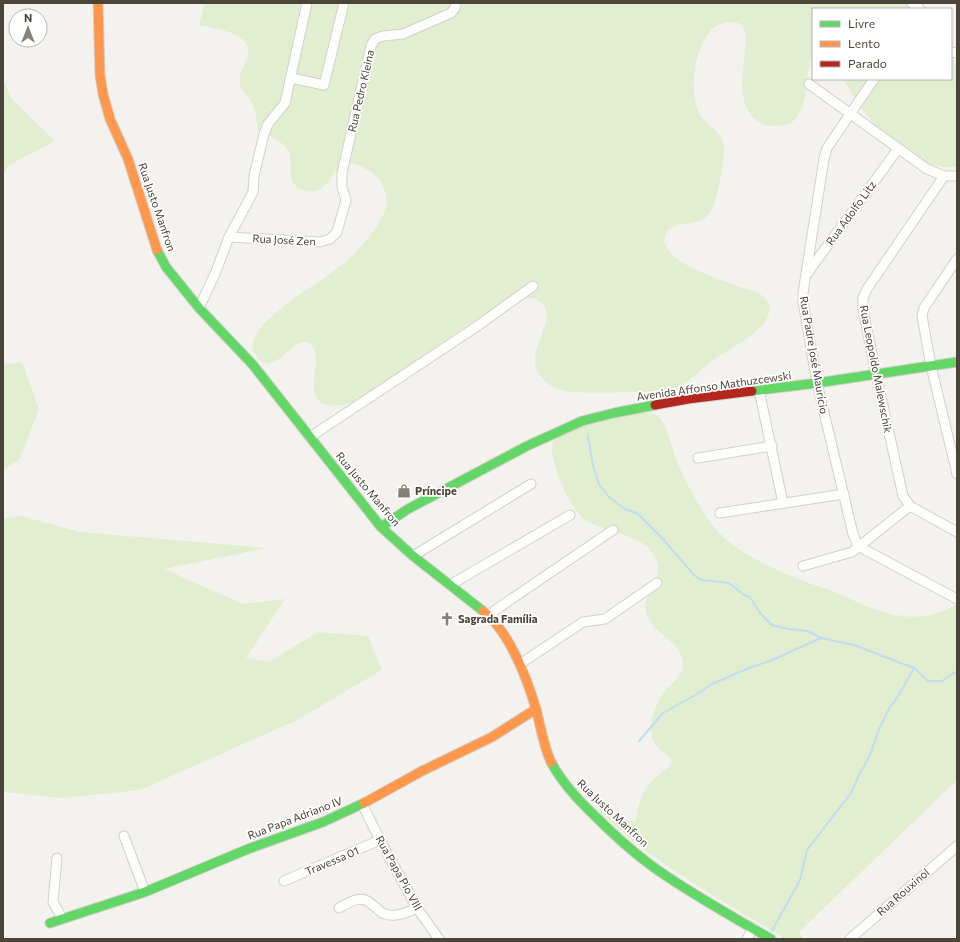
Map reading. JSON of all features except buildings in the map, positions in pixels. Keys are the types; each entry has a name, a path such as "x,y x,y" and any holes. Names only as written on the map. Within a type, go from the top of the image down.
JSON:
{"main road":[{"name":"Rua Justo Manfron","path":"98,3 100,75 103,94 110,119 128,159 158,254 166,267 199,308 253,365 381,527 413,556 488,615 506,638 520,664 536,708 546,749 552,764 565,785 601,822 659,871 771,939"},
{"name":"Avenida Affonso Mathuzcewski","path":"381,527 408,509 527,446 582,421 688,399 817,383 957,362"},
{"name":"Rua Papa Adriano IV","path":"50,923 145,892 248,849 323,822 362,804 422,771 492,737 536,708"}],"street":[{"path":"199,308 215,274 229,237 253,192 254,176 264,134 268,124 285,103 308,3"},
{"path":"291,78 324,85 344,3"},
{"name":"Rua Pedro Kleina","path":"342,187 342,173 371,46 376,39 383,36 403,34 452,13 456,3"},
{"name":"Rua Padre José Maurício","path":"858,546 853,534 817,383 803,302 805,277 827,148 873,80"},
{"path":"808,84 927,169 944,176 957,176"},
{"name":"Rua Adolfo Litz","path":"805,277 898,149"},
{"name":"Rua Leopoldo Malewschik","path":"910,506 902,496 863,309 863,298 867,289 944,176"},
{"name":"Rua José Zen","path":"229,237 320,242 330,239 337,232 346,200 342,187"},
{"path":"957,259 924,308 922,316 931,366 957,474"},
{"path":"310,437 470,332 533,286"},
{"path":"759,390 783,503"},
{"path":"698,458 772,446"},
{"path":"413,556 531,484"},
{"path":"720,513 844,494"},
{"path":"803,566 846,554 910,506 957,532"},
{"path":"450,585 570,515"},
{"path":"488,615 613,530"},
{"path":"858,546 957,599"},
{"path":"520,664 583,622 605,619 657,583"},
{"name":"Rua Papa Pio VIII","path":"362,804 380,840 418,908 439,939"},
{"path":"124,836 145,892"},
{"name":"Travessa 01","path":"284,881 380,840"},
{"name":"Rua Rouxinol","path":"850,939 957,846"},
{"path":"57,858 54,902 62,918"},
{"path":"339,908 353,900 361,899 369,901 376,909 385,914 396,915 418,908"},
{"path":"747,939 753,928"}],"green space":[{"path":"205,3 910,3 914,8 812,8 812,58 809,66 806,93 800,112 794,121 781,126 769,126 759,122 748,110 742,85 746,37 741,25 730,22 718,25 703,41 695,68 694,95 701,116 718,133 723,141 724,152 720,180 716,199 708,215 702,220 673,227 666,234 664,242 668,250 675,258 683,263 713,277 758,293 769,302 770,308 768,317 761,327 709,363 685,383 668,390 650,392 571,392 553,387 544,380 537,371 535,361 536,351 546,321 546,312 541,302 533,298 528,298 496,310 457,332 389,384 364,398 342,405 328,405 320,401 315,395 316,360 315,352 309,342 297,344 279,359 268,364 259,360 252,348 253,343 258,331 270,318 341,265 361,246 382,217 387,202 385,191 380,181 373,173 355,164 346,164 339,167 321,189 309,191 295,186 291,177 291,160 288,150 278,141 258,131 253,105 240,86 240,75 249,50 246,43 241,38 233,34 199,25"},
{"path":"952,58 957,64 957,167 931,165 919,161 887,139 861,108 844,80 952,80"},
{"path":"3,80 11,98 55,141 9,165 3,175"},
{"path":"22,362 39,409 20,459 3,470 3,365"},
{"path":"638,413 654,414 662,420 683,476 708,519 722,536 744,552 768,566 793,577 830,590 883,612 909,617 924,616 944,611 957,604 957,780 799,932 803,939 785,939 712,895 664,864 641,847 598,810 609,813 620,820 636,821 640,802 646,788 656,777 671,765 672,759 654,743 651,728 653,714 658,701 665,691 677,679 683,669 683,665 678,649 654,626 649,620 646,612 647,597 658,571 654,555 649,548 633,538 588,522 582,517 568,498 562,485 557,473 552,450 553,442 556,437 569,428"},
{"path":"21,516 80,532 267,548 164,569 243,604 285,599 246,658 269,662 318,632 368,636 382,670 297,720 140,790 62,798 3,792 3,519"}],"waterway":[{"path":"588,436 593,466 599,484 609,497 625,509 637,513 663,539 694,575 701,580 729,583 744,595 750,597 760,613 772,625 788,629 808,631 821,638 854,645 914,668 928,681 942,681 957,671"},
{"path":"639,741 663,713 712,684 772,660 821,638"},
{"path":"772,931 800,880 807,850 851,793 870,755 879,729 889,709 914,668"}],"traffic: fast":[{"path":"157,250 166,267 199,308 253,365 381,527 413,556 483,611"},
{"path":"752,391 957,362"},
{"path":"381,527 408,509 527,446 582,421 655,405"},
{"path":"551,762 565,784 582,804 642,858 686,889 771,939"},
{"path":"50,923 145,892 248,849 323,822 364,803"}],"traffic: slow":[{"path":"98,3 100,75 103,94 110,119 128,159 157,250"},
{"path":"483,611 501,630 516,656 532,697 544,743 551,762"},
{"path":"364,803 422,771 492,737 536,709"}],"traffic: jam":[{"path":"655,405 688,399 752,391"}],"place":[{"name":"Príncipe","path":"404,491"},
{"name":"Sagrada Família","path":"447,619"}]}
